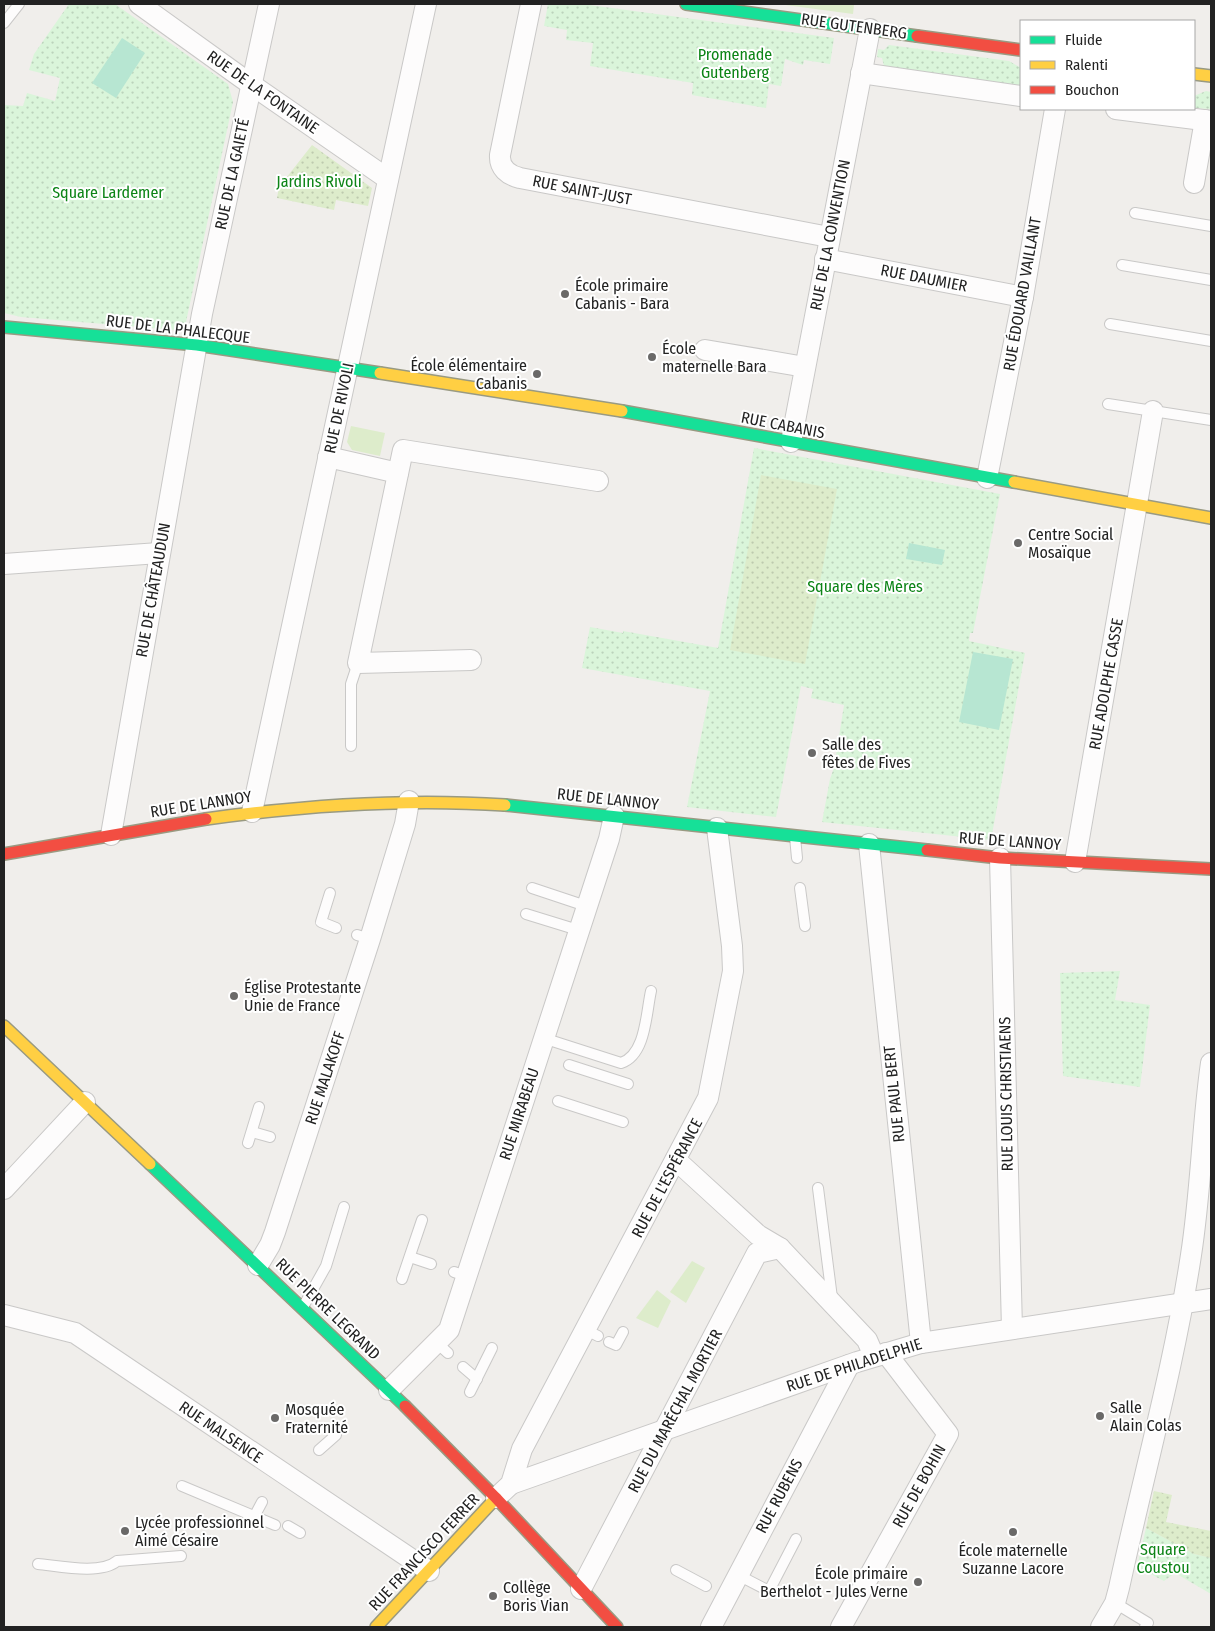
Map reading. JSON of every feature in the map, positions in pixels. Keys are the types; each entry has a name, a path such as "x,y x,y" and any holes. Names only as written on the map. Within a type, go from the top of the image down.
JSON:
{"street":[{"name":"RUE DE LA FONTAINE","path":"139,4 251,85 388,179"},
{"name":"RUE DE LA GAIETÉ","path":"196,346 269,4"},
{"name":"RUE DE RIVOLI","path":"252,812 426,4"},
{"name":"RUE SAINT-JUST","path":"531,4 500,155 502,166 506,171 520,178 829,237"},
{"name":"RUE GUTENBERG","path":"686,4 1020,50"},
{"name":"RUE DE LA CONVENTION","path":"791,442 870,29"},
{"path":"861,73 1020,96"},
{"path":"1195,74 1211,76"},
{"name":"RUE ÉDOUARD VAILLANT","path":"987,478 1023,297 1055,110"},
{"path":"1124,110 1208,121 1194,183"},
{"name":"RUE DAUMIER","path":"825,259 1023,297"},
{"name":"RUE DE LA PHALECQUE","path":"4,327 196,346 348,368"},
{"name":"RUE DE CHÂTEAUDUN","path":"111,835 196,346"},
{"path":"705,350 806,367"},
{"name":"RUE CABANIS","path":"348,368 633,413 1136,506 1211,518"},
{"name":"RUE ADOLPHE CASSE","path":"1075,862 1152,411"},
{"path":"471,660 358,663 403,450 598,480"},
{"path":"328,457 398,473"},
{"path":"4,564 159,553"},
{"name":"RUE DE LANNOY","path":"4,854 252,812 409,802 476,802 1000,858 1211,869"},
{"name":"RUE MALAKOFF","path":"258,1265 270,1245 296,1146 363,937 404,824 409,802"},
{"name":"RUE MIRABEAU","path":"389,1390 442,1348 449,1330 460,1274 532,1093 578,930 614,816"},
{"name":"RUE DE L'ESPÉRANCE","path":"496,1498 511,1484 522,1449 592,1333 708,1098 732,981 732,946 717,828"},
{"name":"RUE PAUL BERT","path":"869,844 921,1343"},
{"name":"RUE LOUIS CHRISTIAENS","path":"1000,858 1012,1329"},
{"name":"RUE PIERRE LEGRAND","path":"4,1026 389,1390 496,1498 617,1627"},
{"path":"1101,1627 1114,1603 1183,1304 1198,1200 1204,1120 1211,1063"},
{"path":"4,1189 85,1102"},
{"path":"677,1160 758,1235 780,1248 880,1355"},
{"name":"RUE DU MARÉCHAL MORTIER","path":"581,1589 757,1253 780,1248"},
{"name":"RUE DE PHILADELPHIE","path":"511,1484 665,1428 849,1365 921,1343 1211,1299"},
{"name":"RUE MALSENCE","path":"4,1315 75,1333 286,1476 311,1500 428,1571"},
{"name":"RUE DE BOHIN","path":"841,1627 948,1434 880,1355"},
{"name":"RUE RUBENS","path":"711,1627 722,1595 738,1575 849,1365"},
{"name":"RUE FRANCISCO FERRER","path":"376,1627 496,1498"}],"lane":[{"path":"4,23 18,4"},
{"path":"1135,213 1211,226"},
{"path":"1122,265 1211,280"},
{"path":"1110,324 1211,341"},
{"path":"1108,404 1211,420"},
{"path":"350,746 352,684 358,663"},
{"path":"795,836 797,858"},
{"path":"532,888 586,906"},
{"path":"800,888 805,926"},
{"path":"330,893 320,922 336,928"},
{"path":"526,914 578,930"},
{"path":"544,1051 621,1063 630,1060 640,1046 651,990"},
{"path":"570,1066 628,1084"},
{"path":"558,1101 623,1122"},
{"path":"248,1143 259,1107"},
{"path":"252,1132 270,1137"},
{"path":"818,1188 833,1304"},
{"path":"303,1309 326,1266 344,1207"},
{"path":"402,1279 422,1220"},
{"path":"410,1257 431,1264"},
{"path":"609,1342 616,1345 623,1332"},
{"path":"470,1392 492,1348"},
{"path":"463,1367 477,1379"},
{"path":"319,1450 336,1435"},
{"path":"182,1486 274,1525"},
{"path":"254,1517 262,1502"},
{"path":"738,1575 769,1591 796,1539"},
{"path":"38,1564 88,1568 110,1567 117,1561 181,1556"},
{"path":"676,1570 706,1586"},
{"path":"1114,1603 1148,1623 1145,1627"}],"green space":[{"name":"Square Lardemer","path":"69,4 115,4 228,84 233,102 186,322 175,330 21,317 4,313 4,105 23,106 27,93 55,101 60,78 29,70 34,54"},
{"name":"Promenade Gutenberg","path":"548,4 582,4 834,38 830,64 804,60 803,65 785,59 781,86 769,84 766,108 692,95 693,83 590,66 593,43 566,40 567,30 544,26"},
{"path":"778,4 847,4 854,5 853,14"},
{"path":"122,38 145,53 116,98 92,83"},
{"path":"889,45 1009,61 1020,67 1020,86 884,66 882,58 877,57 878,49 884,50"},
{"path":"1206,91 1211,92 1211,109 1195,108 1195,96"},
{"name":"Jardins Rivoli","path":"312,145 372,188 368,206 336,200 334,210 277,198 279,187"},
{"path":"351,426 385,433 380,456 352,450 347,442"},
{"name":"Square des Mères","path":"754,448 1000,494 973,633 970,633 969,641 1025,653 991,840 822,822 830,779 834,768 844,705 811,698 813,689 801,686 776,817 687,807 710,691 582,668 590,627 718,648"},
{"path":"761,475 837,489 805,664 730,650"},
{"path":"909,543 945,550 942,565 906,559"},
{"path":"973,652 1013,659 999,730 959,722"},
{"path":"1120,971 1115,1000 1150,1005 1140,1087 1063,1076 1060,973"},
{"path":"692,1261 705,1268 686,1303 670,1292"},
{"path":"657,1290 671,1301 658,1328 636,1318"},
{"path":"1154,1491 1172,1495 1166,1522 1211,1531 1211,1558 1194,1554 1146,1528"},
{"name":"Square Coustou","path":"1146,1528 1194,1554 1211,1558 1211,1594 1175,1573 1164,1581 1137,1567"}],"traffic: fast":[{"path":"686,4 917,36"},
{"path":"4,327 197,345 380,373"},
{"path":"622,411 1014,482"},
{"path":"505,805 927,850"},
{"path":"150,1164 405,1406"}],"traffic: slow":[{"path":"1195,74 1211,76"},
{"path":"380,373 622,411"},
{"path":"1014,482 1211,518"},
{"path":"206,819 355,804 430,802 505,805"},
{"path":"4,1026 150,1164"},
{"path":"376,1627 496,1498"}],"traffic: jam":[{"path":"917,36 1020,50"},
{"path":"4,854 206,819"},
{"path":"927,850 1000,858 1211,869"},
{"path":"405,1406 496,1498 617,1627"}],"place":[{"name":"École primaire Cabanis - Bara","path":"565,294"},
{"name":"École maternelle Bara","path":"652,357"},
{"name":"École élémentaire Cabanis","path":"537,374"},
{"name":"Centre Social Mosaïque","path":"1018,543"},
{"name":"Salle des fêtes de Fives","path":"812,753"},
{"name":"Église Protestante Unie de France","path":"234,996"},
{"name":"Salle Alain Colas","path":"1100,1416"},
{"name":"Mosquée Fraternité","path":"275,1418"},
{"name":"Lycée professionnel Aimé Césaire","path":"125,1531"},
{"name":"École maternelle Suzanne Lacore","path":"1013,1532"},
{"name":"École primaire Berthelot - Jules Verne","path":"918,1582"},
{"name":"Collège Boris Vian","path":"493,1596"}]}
